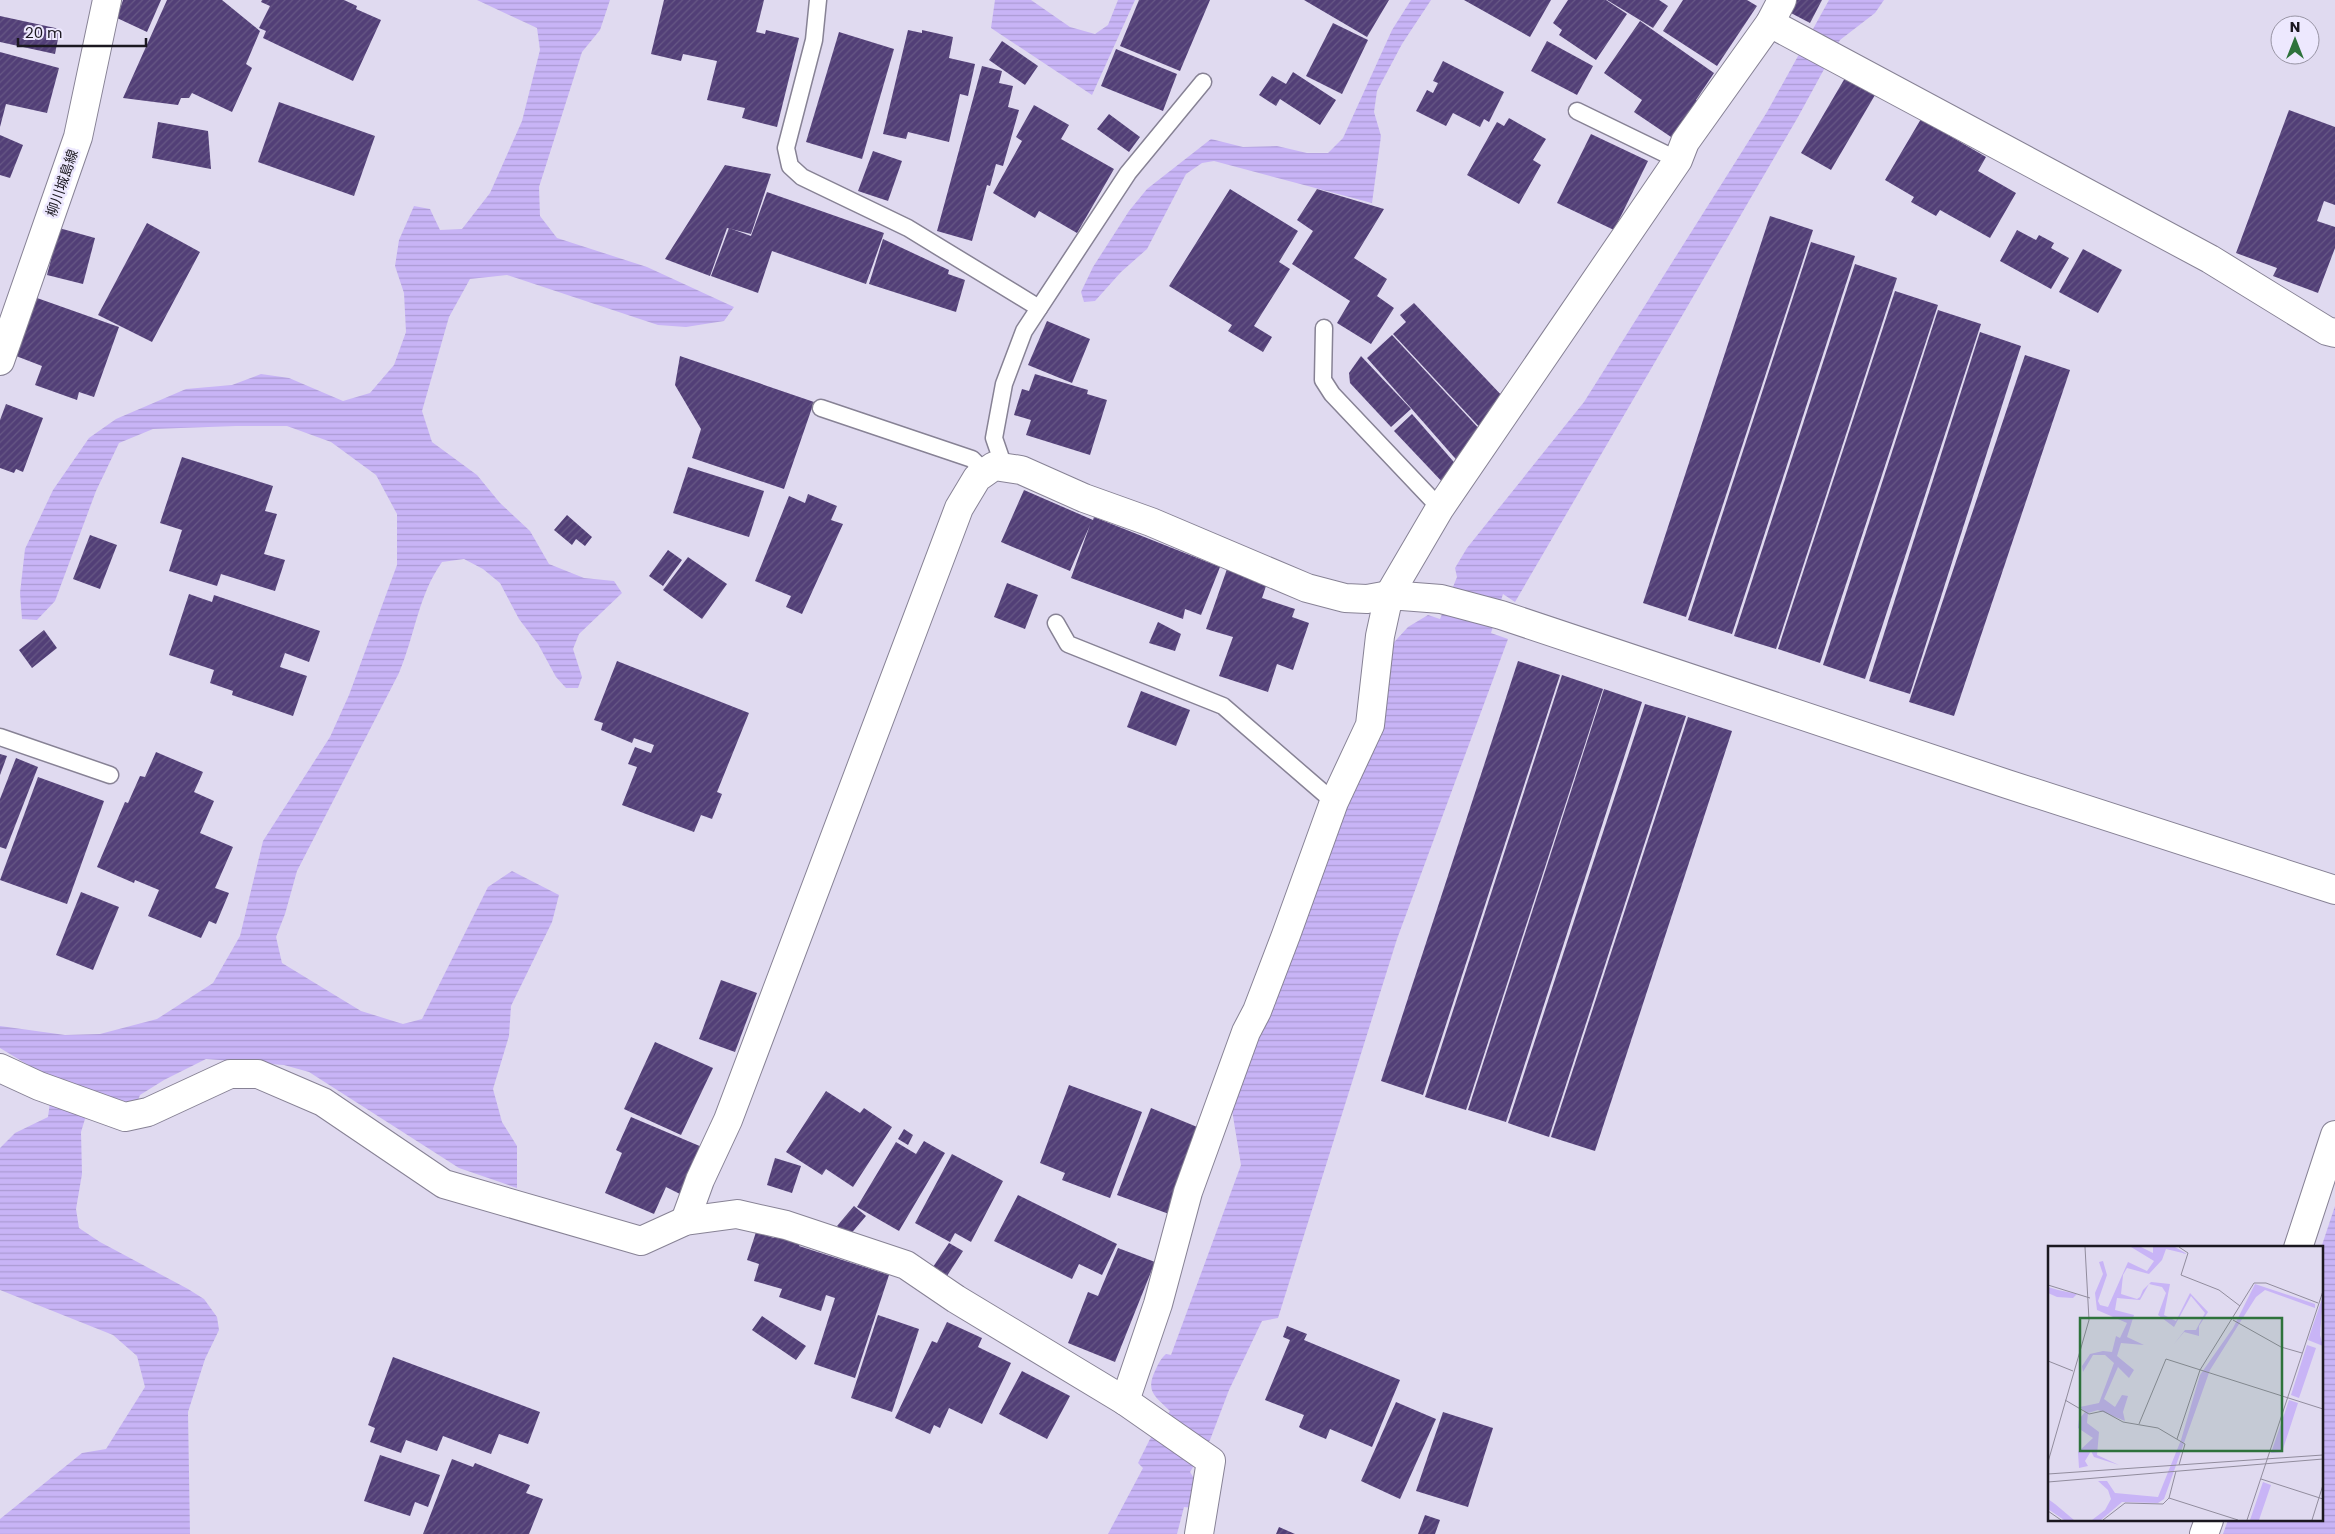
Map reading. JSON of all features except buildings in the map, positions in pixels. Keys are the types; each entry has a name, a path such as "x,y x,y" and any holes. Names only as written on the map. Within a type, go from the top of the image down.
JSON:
{"street":[{"name":"柳川城島線","path":"0,361 78,137 107,0"},
{"path":"1134,1407 1158,1304 1188,1192 1246,1032 1257,1011 1334,802 1370,725 1380,636 1388,595 1440,508 1678,160 1685,142 1776,11 1800,39 2210,260 2327,331 2335,333"},
{"path":"685,1221 700,1180 728,1120 959,508 976,478 995,470 1020,470 1084,498 1151,522 1306,588 1345,598 1366,599 1388,595 1442,599 1501,615 2007,784 2335,890"},
{"path":"0,1068 72,1098 125,1117 148,1112 230,1074 258,1074 323,1102 444,1184 641,1240 685,1221 737,1214 786,1225 906,1265 956,1299 1134,1407 1211,1461 1200,1534"},
{"path":"2299,1246 2335,1135"}],"lane":[{"path":"818,0 814,40 786,148 790,166 802,177 908,228 1039,308"},
{"path":"821,408 972,459 995,470 994,438 1004,384 1024,331 1128,173 1203,82"},
{"path":"1577,111 1678,160"},
{"path":"1324,328 1323,380 1332,394 1440,508"},
{"path":"1056,623 1068,644 1223,706 1334,802"},
{"path":"0,737 110,775"}],"shaded area":[{"path":"477,0 610,0 600,30 582,52 539,187 540,216 557,238 647,267 734,307 724,321 686,327 658,325 507,275 470,279 449,317 422,411 432,442 477,475 500,503 530,531 549,564 584,578 614,581 622,593 579,634 573,649 582,677 578,688 566,688 556,677 538,644 519,619 500,583 483,569 464,559 442,562 427,588 399,673 297,871 285,914 276,937 282,963 361,1011 403,1024 422,1019 488,887 512,871 559,895 552,922 511,1006 509,1036 493,1089 502,1122 517,1146 517,1188 459,1168 309,1072 284,1065 206,1059 164,1080 140,1095 138,1100 119,1105 92,1096 81,1132 82,1174 76,1209 79,1228 100,1242 204,1299 217,1317 219,1330 205,1359 188,1412 190,1534 0,1534 0,1519 82,1453 106,1449 145,1387 137,1356 113,1335 0,1290 0,1148 15,1133 48,1117 53,1080 0,1048 0,1026 65,1035 100,1034 157,1019 213,983 240,936 263,841 330,737 349,695 397,565 397,514 376,475 331,442 287,426 153,429 119,443 96,491 55,601 37,620 22,619 20,593 25,549 53,490 89,438 116,419 186,389 232,385 261,374 289,378 343,401 370,393 394,365 406,332 404,293 395,266 399,240 414,206 430,209 440,230 462,229 490,193 522,121 540,50 537,28"},
{"path":"995,0 1031,0 1070,27 1095,34 1108,25 1118,0 1135,0 1092,95 991,28"},
{"path":"1411,0 1431,0 1402,44 1377,91 1374,112 1381,136 1372,203 1214,161 1202,163 1186,174 1147,249 1121,272 1095,301 1084,302 1081,292 1093,267 1129,211 1147,189 1211,139 1243,147 1277,146 1307,153 1328,153 1343,138 1392,30"},
{"path":"1829,0 1884,0 1875,13 1840,40 1798,117 1515,602 1503,594 1491,633 1508,639 1397,939 1278,1318 1262,1321 1229,1390 1210,1440 1190,1472 1197,1483 1194,1508 1184,1507 1177,1534 1108,1534 1143,1468 1138,1463 1150,1439 1170,1411 1156,1398 1151,1384 1152,1378 1162,1358 1166,1354 1171,1355 1241,1165 1231,1104 1385,709 1386,651 1408,627 1428,615 1440,619 1457,577 1455,568 1467,548 1584,402 1767,112"},
{"path":"2335,1206 2335,1534 2223,1534 2227,1522 2322,1522 2322,1246"}]}
